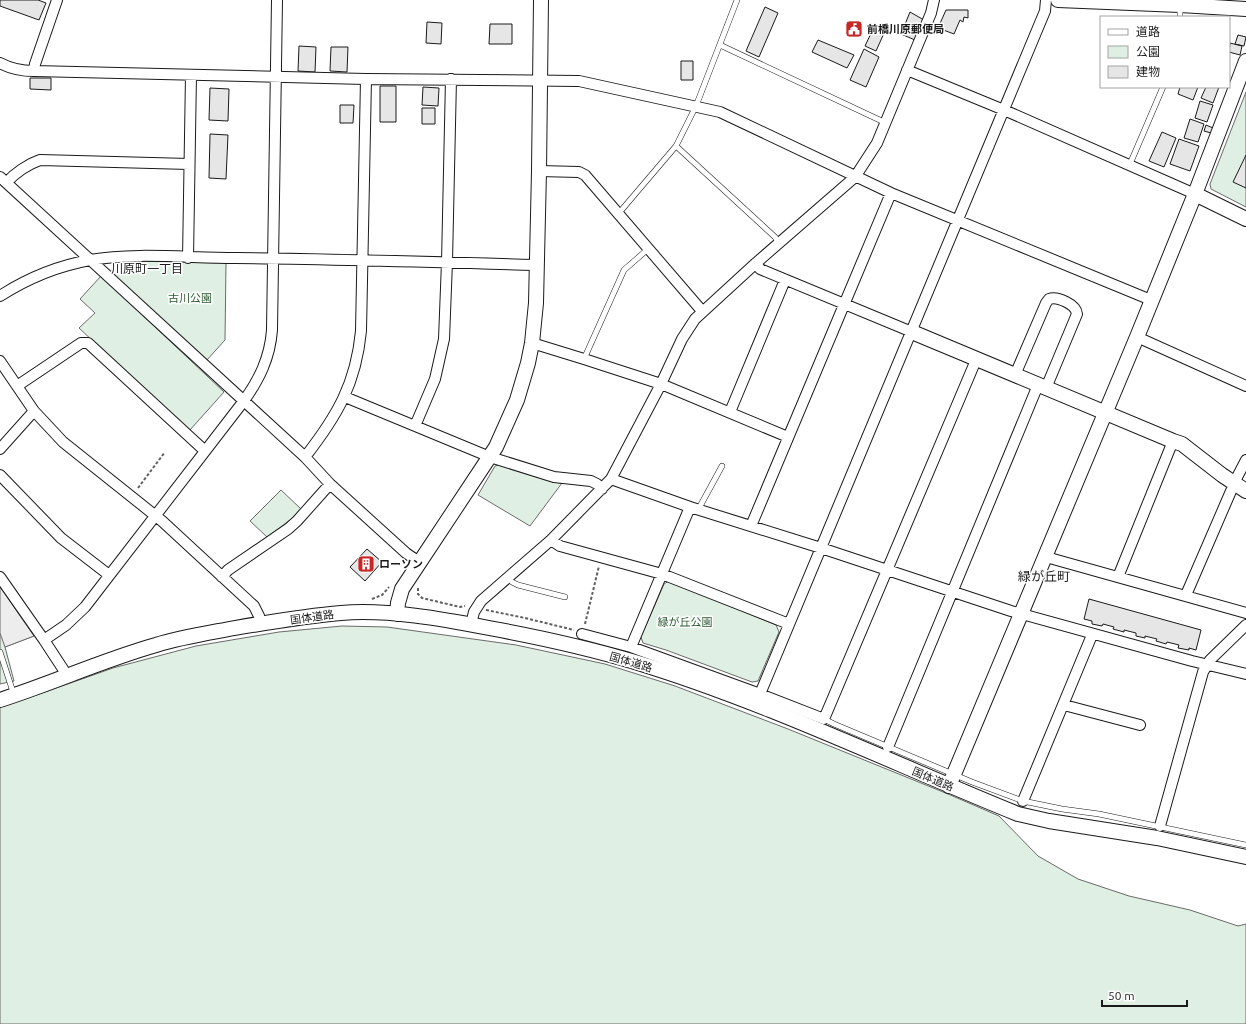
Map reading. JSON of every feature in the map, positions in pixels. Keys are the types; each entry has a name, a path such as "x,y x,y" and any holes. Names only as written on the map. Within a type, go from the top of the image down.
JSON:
{"street":[{"path":"34,72 57,0"},
{"path":"44,640 79,614 243,402 261,374 265,364 271,341 274,259 277,0"},
{"path":"397,614 402,589 490,457 504,431 517,400 532,344 536,303 537,265 541,0"},
{"path":"472,624 474,612 481,601 551,540 611,480 682,339 702,311 855,177 877,143 886,123 931,13 934,0"},
{"path":"760,694 1045,11 1046,0"},
{"path":"1058,0 1180,11 1246,9"},
{"path":"951,780 1046,557 1137,337 1195,194 1246,61"},
{"path":"0,63 9,68 20,71 34,72 579,81 720,112 890,193 1151,300"},
{"path":"907,70 1130,164 1246,219"},
{"path":"188,258 191,75"},
{"path":"304,457 345,398 353,376 360,348 366,78"},
{"path":"415,426 435,379 442,354 444,338 448,262 451,79"},
{"path":"189,164 40,160 29,164 12,177 4,180 304,457 330,484 406,553 419,562"},
{"path":"539,171 583,173 702,311"},
{"path":"751,526 890,193"},
{"path":"0,296 47,272 90,260 114,257 448,262 537,265"},
{"path":"756,263 760,269 785,280 1173,441 1178,448 1232,487 1246,500"},
{"path":"730,412 785,280"},
{"path":"888,747 952,591 1042,387 1077,314 1076,308 1053,298 1048,299 1015,375"},
{"path":"1137,337 1246,386"},
{"path":"17,386 81,343 88,343 205,451"},
{"path":"532,344 660,384 788,437"},
{"path":"582,633 631,647 824,719 976,360"},
{"path":"0,361 34,411 63,442 155,515 254,606 261,624"},
{"path":"345,398 490,457 554,477 591,481 598,484 602,489"},
{"path":"0,449 34,411"},
{"path":"1118,577 1173,441"},
{"path":"1186,596 1232,487 1246,460"},
{"path":"0,475 61,538 109,575"},
{"path":"611,480 1021,614 1092,635 1246,674"},
{"path":"222,577 228,570 288,529 330,484"},
{"path":"1232,487 1246,491"},
{"path":"631,647 662,574 694,508"},
{"path":"551,540 560,546 662,574 789,624"},
{"path":"1046,557 1246,613"},
{"path":"0,578 44,640 66,676"},
{"name":"国体道路","path":"0,700 110,659 160,643 261,624 341,613 367,612 397,614 472,624 562,643 634,662 758,706 951,780 1049,821 1157,838 1246,857"},
{"path":"1160,826 1202,672 1206,665 1246,625"},
{"path":"1020,808 1092,635"},
{"path":"1064,705 1140,725"}],"lane":[{"path":"619,213 676,146 696,106 737,0"},
{"path":"720,45 886,123"},
{"path":"1130,164 1163,88"},
{"path":"676,146 775,237 779,243"},
{"path":"584,359 624,270 648,249"},
{"path":"694,508 722,466"},
{"path":"508,578 518,585 565,597"},
{"path":"0,652 14,696"},
{"path":"824,719 888,747 951,780"},
{"path":"1020,808 1099,814 1246,845"}],"path":[{"path":"131,497 165,452"},
{"path":"483,610 525,618 582,633 601,557"},
{"path":"367,599 378,597 387,593 392,582"},
{"path":"418,594 419,585"},
{"path":"413,596 418,594"},
{"path":"418,594 425,600 460,607 466,606"}],"green space":[{"path":"1246,92 1246,207 1211,189 1210,184"},
{"name":"古川公園","path":"115,262 226,263 225,340 206,361 111,272"},
{"path":"101,276 224,392 189,431 79,328 95,313 80,299"},
{"path":"499,465 553,482 562,483 530,526 478,495 495,466"},
{"path":"281,490 301,509 290,520 267,537 250,521"},
{"name":"緑が丘公園","path":"669,581 776,625 779,632 758,681 752,682 643,643 641,637 664,584"},
{"path":"0,587 34,636 5,647 14,681 0,684"},
{"path":"342,626 387,627 516,645 605,664 675,686 788,729 999,816 1038,856 1078,879 1129,896 1190,910 1238,926 1246,924 1246,1024 0,1024 0,707 113,668 196,646 279,632"}],"shaded area":[{"path":"0,587 34,636 5,647 0,633"}],"building":[{"path":"0,0 38,0 46,3 39,20 0,6"},
{"path":"765,7 778,13 759,57 746,51"},
{"path":"946,10 968,10 968,18 964,17 963,22 960,20 954,34 938,28"},
{"path":"910,12 924,20 915,40 901,34"},
{"path":"427,22 442,23 441,44 426,43"},
{"path":"490,24 512,24 512,44 489,44"},
{"path":"874,27 885,31 876,51 865,46"},
{"path":"1238,35 1246,37 1244,46 1235,44"},
{"path":"818,40 854,55 847,68 812,52"},
{"path":"1230,43 1242,46 1240,55 1230,52"},
{"path":"299,46 316,47 315,72 298,71"},
{"path":"331,47 348,47 347,72 330,71"},
{"path":"864,49 879,57 866,87 850,80"},
{"path":"681,61 693,61 693,80 681,80"},
{"path":"30,78 51,78 51,90 30,89"},
{"path":"380,86 396,86 396,122 380,122"},
{"path":"423,87 439,88 438,106 422,105"},
{"path":"210,88 229,89 228,121 209,120"},
{"path":"1180,88 1198,88 1193,100 1178,94"},
{"path":"1206,88 1219,88 1213,103 1201,98"},
{"path":"1200,101 1213,105 1207,122 1195,118"},
{"path":"340,105 354,105 353,123 340,123"},
{"path":"422,108 435,108 435,124 422,124"},
{"path":"1190,119 1204,124 1198,142 1184,138"},
{"path":"1206,125 1213,128 1211,133 1204,131"},
{"path":"1162,132 1176,138 1164,167 1149,161"},
{"path":"210,134 228,135 226,179 209,178"},
{"path":"1179,139 1199,146 1190,171 1170,164"},
{"path":"1246,155 1246,188 1233,182"},
{"name":"ローソン","path":"367,549 382,562 365,581 350,567"},
{"path":"1089,599 1201,630 1196,650 1189,648 1189,650 1178,648 1179,645 1167,642 1166,644 1156,641 1157,639 1145,636 1145,638 1136,636 1136,633 1113,629 1114,627 1103,624 1102,626 1092,624 1092,621 1084,619"}],"place":[{"name":"前橋川原郵便局","path":"854,29"},
{"name":"ローソン","path":"366,564"}],"district":[{"name":"川原町一丁目","path":"147,268"},
{"name":"緑が丘町","path":"1044,576"}]}
